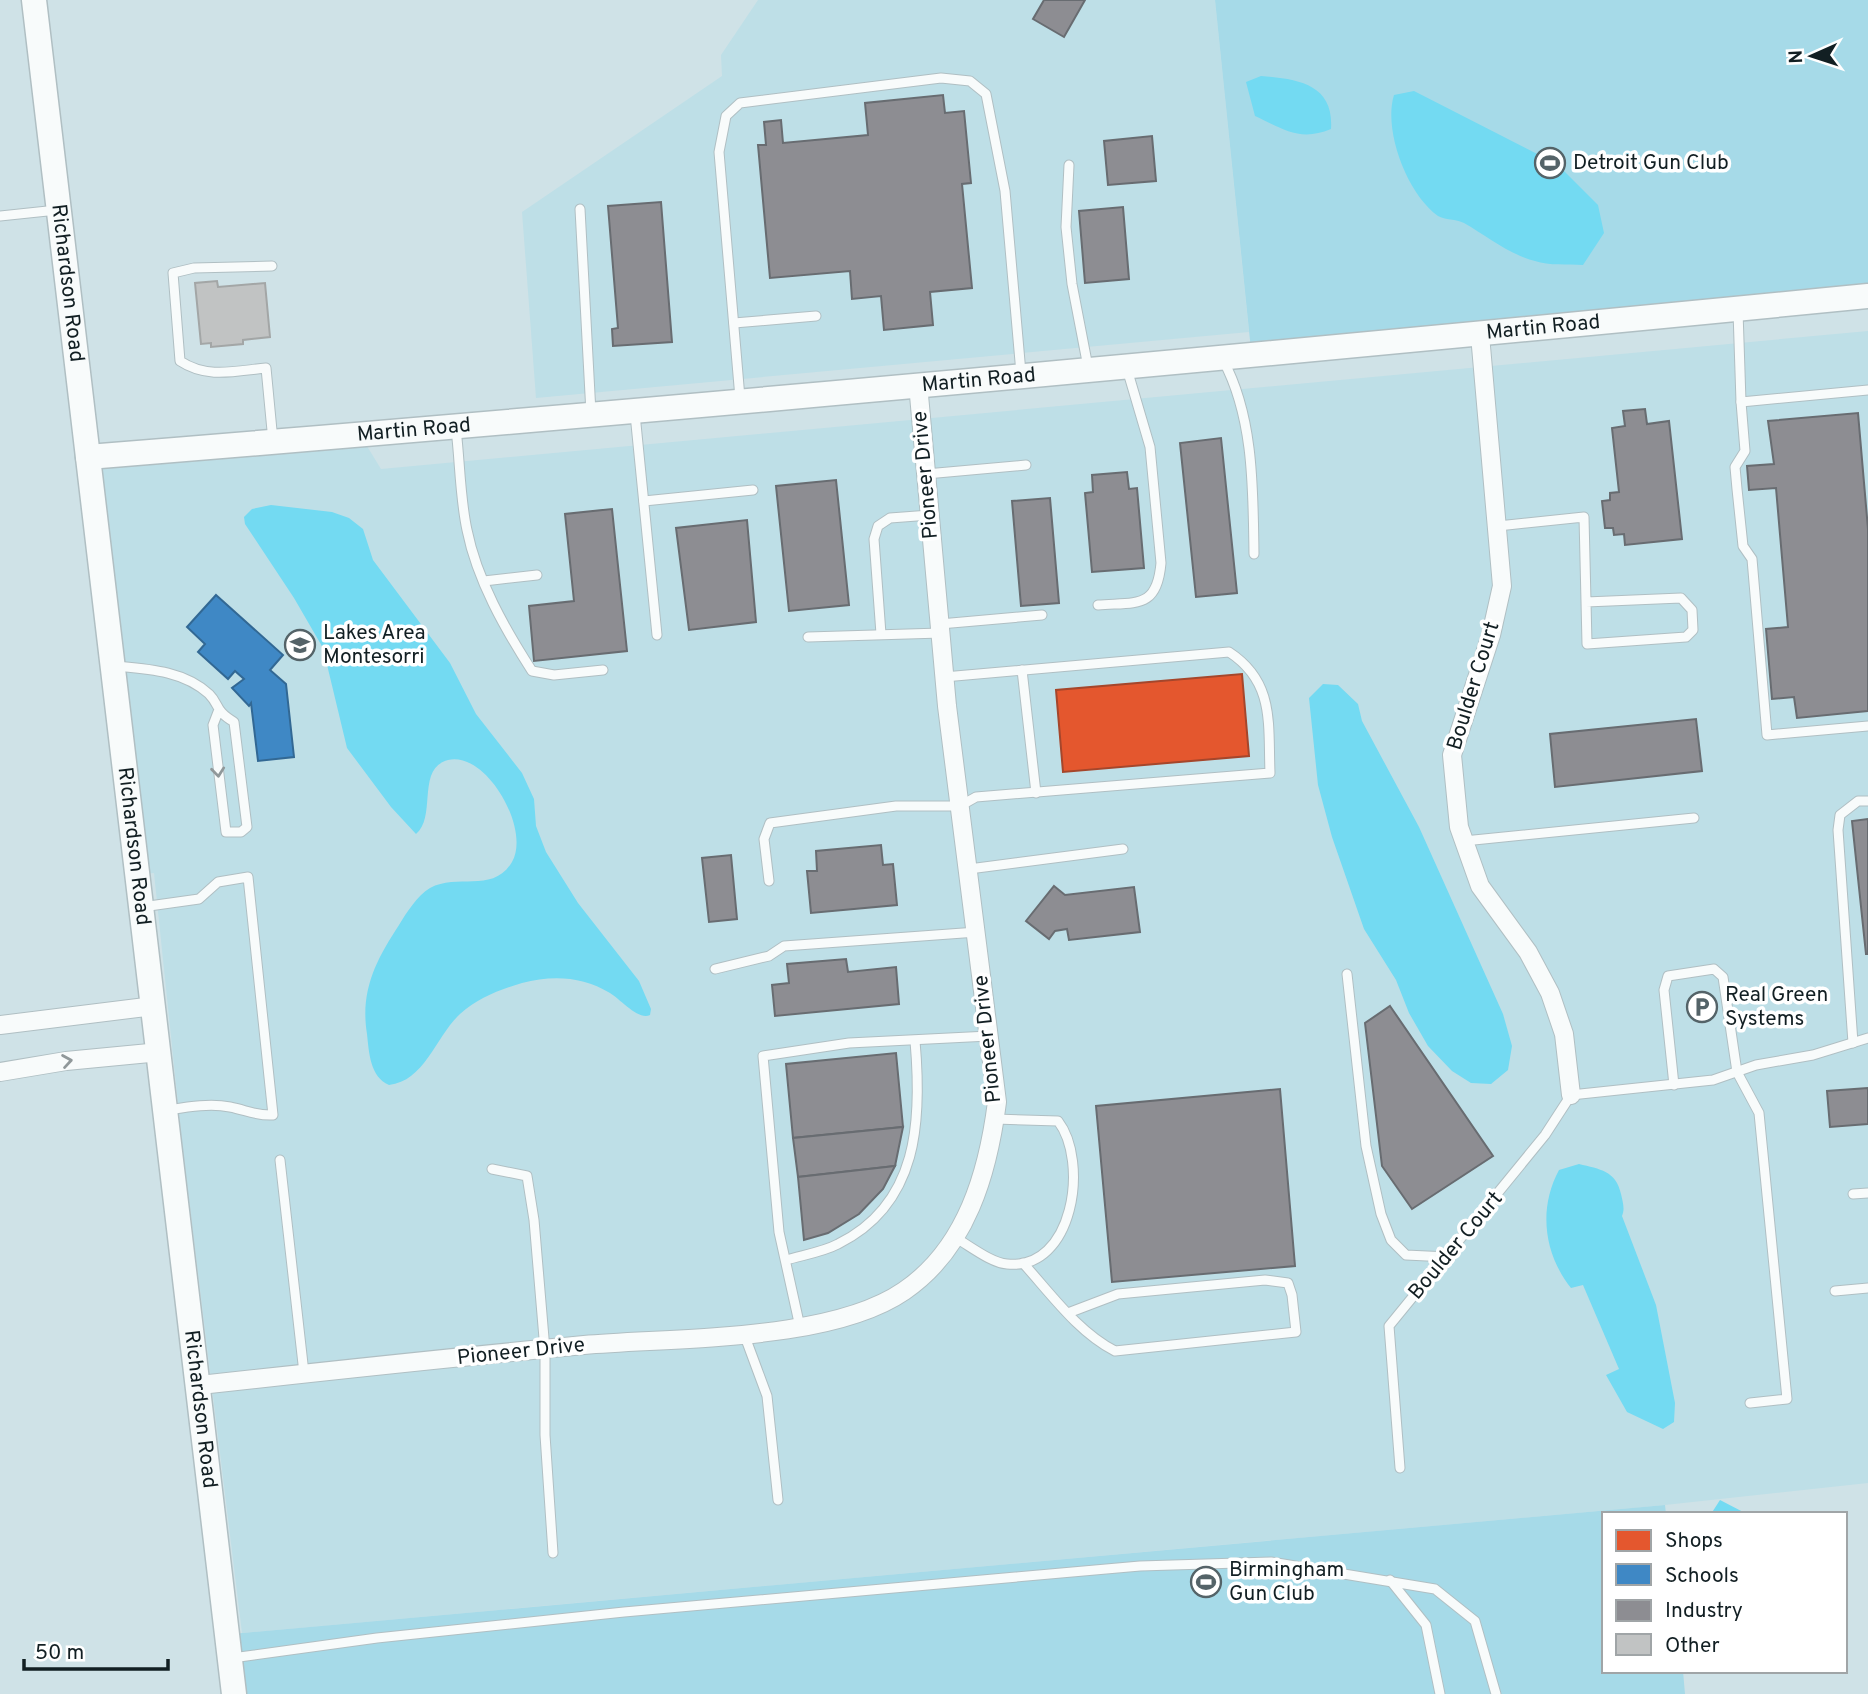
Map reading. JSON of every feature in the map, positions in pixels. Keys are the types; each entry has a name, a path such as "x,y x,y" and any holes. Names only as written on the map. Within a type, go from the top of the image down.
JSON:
{"main road":[{"name":"Richardson Road","path":"34,0 200,1385 234,1694"},
{"name":"Martin Road","path":"88,457 274,443 1479,335 1868,296"}],"street":[{"name":"Boulder Court","path":"1479,335 1502,586 1491,635 1452,755 1459,827 1480,887 1528,952 1550,993 1564,1034 1571,1095"},
{"name":"Pioneer Drive","path":"200,1385 800,1326 845,1317 904,1291 938,1258 954,1237 971,1208 990,1153 997,1102 944,677 918,384"},
{"path":"0,1026 154,1006"},
{"path":"0,1072 66,1061 160,1052"}],"lane":[{"path":"741,401 719,152 726,116 740,103 941,78 970,81 986,94 1005,191 1021,375"},
{"path":"1069,165 1066,227 1072,284 1089,369"},
{"path":"580,209 592,415"},
{"path":"0,216 59,210"},
{"path":"272,266 194,268 173,273 180,361 196,372 209,374 265,368 274,443"},
{"path":"1738,309 1745,451 1735,467 1743,546 1752,559 1767,734 1868,726"},
{"path":"734,323 816,316"},
{"path":"1222,358 1236,383 1242,406 1254,506 1254,554"},
{"path":"1098,606 1143,602 1154,594 1160,579 1150,447 1126,366"},
{"path":"1741,402 1868,390"},
{"path":"635,411 657,635"},
{"path":"456,427 467,531 484,581 510,636 532,671 554,675 603,670"},
{"path":"926,474 1026,465"},
{"path":"644,501 753,490"},
{"path":"881,634 874,539 878,526 890,518 930,515"},
{"path":"1498,526 1584,517 1586,602 1587,644 1686,637 1693,630 1692,610 1681,598 1586,602"},
{"path":"484,581 537,575"},
{"path":"808,637 881,634 1042,614"},
{"path":"769,881 764,839 770,823 895,806 960,806 976,797 1270,773 1268,720 1263,686 1246,663 1229,652 944,677"},
{"path":"114,666 167,671 211,695 218,712 234,722 238,734 247,827 237,832 226,832 213,725 218,712"},
{"path":"1021,670 1036,793"},
{"path":"1853,1043 1838,830 1840,815 1858,801 1868,801"},
{"path":"1464,841 1694,818"},
{"path":"969,869 1123,849"},
{"path":"142,907 199,899 218,882 248,877 273,1115 259,1116 228,1106 191,1106 166,1111"},
{"path":"715,969 769,956 783,946 977,933"},
{"path":"1674,1085 1664,990 1668,976 1714,969 1723,977 1737,1072 1759,1113 1787,1398 1750,1403"},
{"path":"1347,974 1366,1146 1381,1214 1391,1240 1406,1255 1448,1257"},
{"path":"800,1326 779,1232 763,1056 849,1044 989,1036"},
{"path":"1571,1095 1674,1085 1737,1072 1868,1038"},
{"path":"786,1260 838,1245 875,1219 908,1171 920,1098 915,1041"},
{"name":"Boulder Court","path":"1400,1468 1389,1326 1545,1135 1571,1095"},
{"path":"954,1237 1005,1265 1024,1263 1058,1240 1071,1213 1073,1151 1058,1121 995,1119"},
{"path":"280,1160 304,1373"},
{"path":"492,1169 527,1176 534,1220 545,1350 546,1468 553,1553"},
{"path":"1853,1194 1868,1193"},
{"path":"1024,1263 1068,1314 1101,1344 1115,1351 1296,1332 1288,1283 1265,1280 1118,1294 1068,1314"},
{"path":"1835,1291 1868,1288"},
{"path":"743,1332 767,1396 778,1500"},
{"path":"230,1659 377,1638 610,1614 1140,1566 1271,1562 1434,1589 1475,1621 1496,1694"},
{"path":"1390,1580 1426,1625 1440,1694"}],"shaded area":[{"path":"758,0 1215,0 1249,332 536,398 522,212 722,76 721,55"},
{"name":"Detroit Gun Club","path":"1215,0 1868,0 1868,287 1251,350"},
{"path":"1868,331 1868,1483 1665,1505 242,1633 182,1142 154,873 141,874 93,460 362,438 381,469"},
{"name":"Birmingham Gun Club","path":"1665,1505 1666,1512 1602,1512 1602,1673 1683,1673 1685,1694 239,1694 232,1634"}],"water":[{"path":"1261,76 1300,82 1320,93 1327,102 1331,129 1320,133 1301,134 1255,116 1246,82"},
{"path":"1414,91 1557,164 1598,205 1604,233 1583,265 1546,264 1525,258 1464,223 1438,216 1427,206 1416,193 1400,160 1392,126 1394,95"},
{"path":"271,505 332,512 349,518 363,529 373,560 450,663 476,714 522,773 534,799 536,826 546,852 578,903 639,981 651,1009 650,1015 635,1012 610,993 589,983 556,978 533,980 497,992 467,1008 452,1023 421,1067 401,1082 389,1085 378,1076 370,1056 365,1018 368,990 383,951 413,905 430,888 452,882 485,880 504,872 512,862 516,848 516,831 502,796 477,768 463,760 448,760 438,765 432,773 425,816 416,834 391,807 347,748 323,648 245,524 244,517 252,509"},
{"path":"1323,684 1338,685 1358,704 1362,721 1419,827 1503,1014 1512,1046 1508,1070 1491,1084 1471,1083 1452,1071 1428,1046 1409,1013 1396,980 1364,929 1332,837 1318,785 1309,698"},
{"path":"1579,1164 1606,1172 1619,1186 1622,1216 1656,1305 1675,1403 1674,1422 1663,1429 1627,1412 1606,1375 1619,1369 1583,1285 1571,1288 1555,1261 1550,1246 1546,1216 1552,1185 1559,1170"},
{"path":"1720,1500 1743,1512 1712,1512"}],"building: Shops":[{"path":"1242,674 1249,756 1063,772 1056,690"}],"building: Schools":[{"path":"216,595 283,655 270,670 286,684 294,757 258,761 251,703 249,706 232,688 244,679 235,671 228,679 198,652 205,644 187,627"}],"building: Industry":[{"path":"1044,0 1085,0 1064,37 1033,19"},
{"path":"943,95 945,113 964,111 971,183 962,184 972,288 930,292 933,325 884,330 881,296 852,299 850,271 770,278 758,145 766,145 764,122 781,120 783,143 868,135 865,103"},
{"path":"1152,136 1156,181 1108,185 1104,141"},
{"path":"661,202 672,342 613,346 612,329 618,328 608,206"},
{"path":"1123,207 1129,279 1085,283 1079,211"},
{"path":"1645,409 1647,424 1669,421 1682,539 1625,545 1624,534 1614,535 1613,528 1605,528 1602,501 1610,500 1610,493 1619,492 1612,428 1625,426 1623,411"},
{"path":"1858,413 1868,529 1868,711 1797,718 1794,697 1772,699 1766,629 1788,627 1776,488 1749,490 1747,466 1774,464 1768,421"},
{"path":"1221,438 1237,593 1196,597 1180,443"},
{"path":"1127,472 1129,489 1137,488 1144,568 1092,572 1085,493 1093,492 1092,475"},
{"path":"836,480 849,605 789,611 776,486"},
{"path":"1050,498 1059,603 1021,606 1012,501"},
{"path":"612,509 627,651 534,661 529,606 574,601 565,514"},
{"path":"747,520 756,622 689,630 676,528"},
{"path":"1696,719 1702,771 1555,787 1550,734"},
{"path":"1868,819 1868,954 1866,954 1852,821"},
{"path":"881,845 883,865 893,864 897,905 811,913 807,871 817,871 816,851"},
{"path":"731,855 737,919 709,922 702,858"},
{"path":"1054,886 1065,895 1134,887 1140,932 1069,940 1067,929 1055,931 1049,939 1026,921"},
{"path":"846,959 848,972 896,967 899,1004 775,1016 772,985 789,983 787,964"},
{"path":"1390,1006 1493,1156 1412,1209 1382,1166 1365,1023"},
{"path":"896,1053 903,1127 793,1138 786,1064"},
{"path":"1868,1088 1868,1124 1830,1127 1827,1091"},
{"path":"1280,1089 1295,1266 1112,1282 1096,1106"},
{"path":"903,1127 895,1166 798,1177 793,1138"},
{"path":"895,1166 883,1189 859,1214 828,1233 804,1240 798,1177"}],"building: Other":[{"path":"217,281 218,287 265,283 270,337 243,340 243,344 211,347 211,343 201,344 195,283"}],"place":[{"name":"Detroit Gun Club","path":"1550,163"},
{"name":"Lakes Area Montesorri","path":"300,645"},
{"name":"Real Green Systems","path":"1702,1007"},
{"name":"Birmingham Gun Club","path":"1206,1582"}]}
